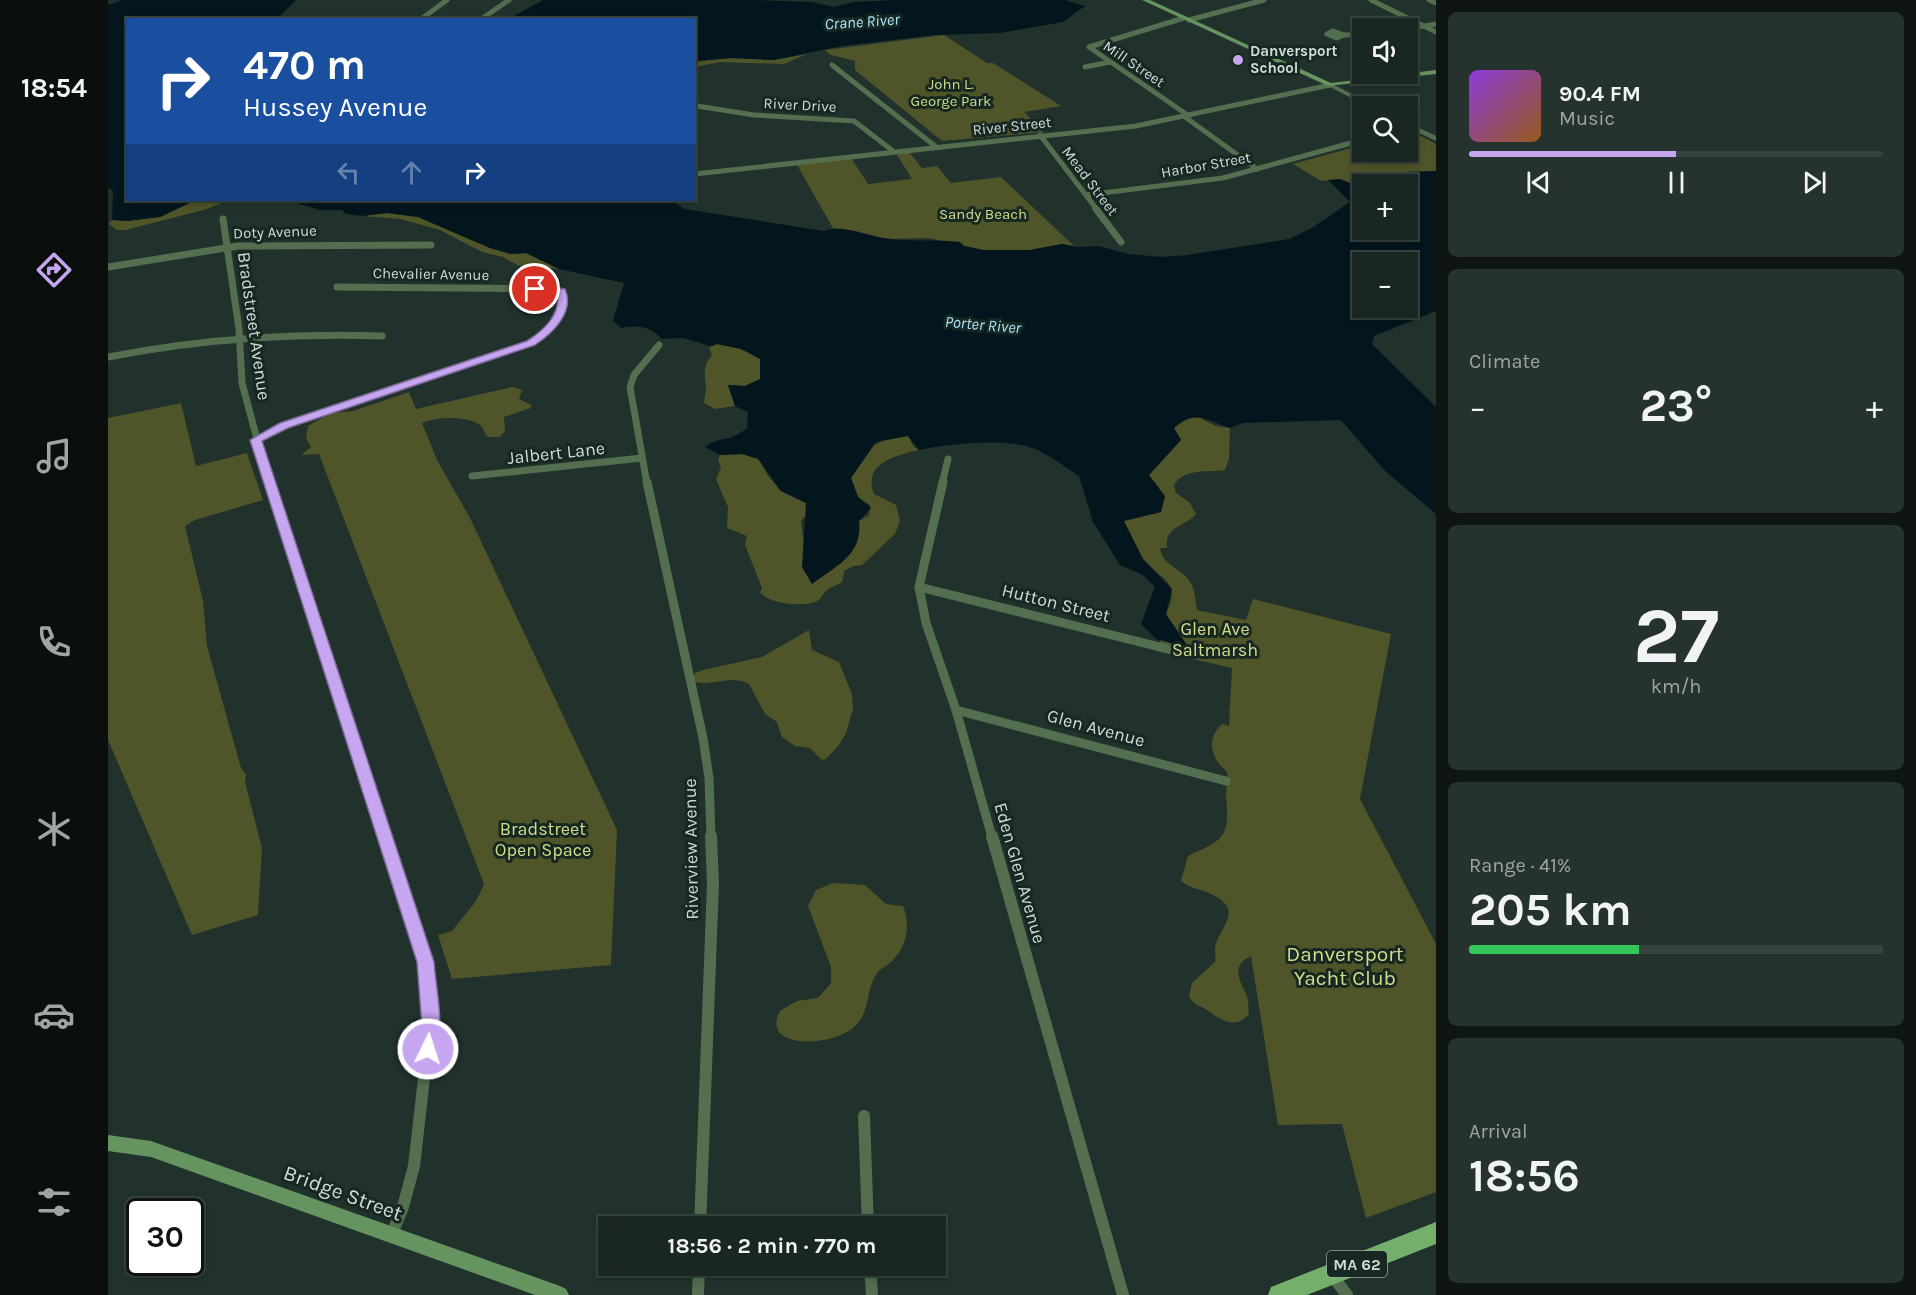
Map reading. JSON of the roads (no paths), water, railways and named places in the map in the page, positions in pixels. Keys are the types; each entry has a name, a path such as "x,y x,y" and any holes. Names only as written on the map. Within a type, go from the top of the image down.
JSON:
{"main road":[{"path":"1144,0 1330,86 1352,82"},
{"path":"1418,74 1436,72"},
{"name":"Bridge Street","path":"108,1143 151,1149 560,1295"},
{"name":"MA 62","path":"1279,1295 1436,1233"}],"street":[{"path":"423,18 447,0"},
{"path":"483,18 509,0"},
{"path":"1186,19 1264,0"},
{"path":"1371,0 1436,32"},
{"path":"1429,0 1436,3"},
{"name":"Mill Street","path":"1186,19 1089,46 1257,169"},
{"path":"1418,28 1436,24"},
{"path":"1344,35 1352,35"},
{"path":"1085,67 1110,62"},
{"path":"832,65 857,82 935,146"},
{"path":"1330,86 1352,96"},
{"name":"River Street","path":"696,174 1124,127 1330,86"},
{"name":"River Drive","path":"697,106 754,115 854,121 893,151"},
{"path":"1418,130 1436,139"},
{"name":"Mead Street","path":"1040,135 1121,242"},
{"name":"Harbor Street","path":"1086,195 1223,178 1352,143"},
{"name":"Bradstreet Avenue","path":"223,219 240,336 242,383 256,440 425,962 430,1026 414,1166 403,1207 392,1234"},
{"name":"Doty Avenue","path":"108,267 227,247 294,244 431,245"},
{"name":"Chevalier Avenue","path":"256,440 284,425 531,343 548,333 563,301 560,290 337,287"},
{"path":"108,357 240,336 296,333 382,336"},
{"name":"Riverview Avenue","path":"659,345 634,375 630,387 653,516 703,738 709,778 712,884 700,1216"},
{"name":"Jalbert Lane","path":"472,476 642,458"},
{"name":"Eden Glen Avenue","path":"948,459 920,587 926,623 956,710 1123,1295"},
{"name":"Hutton Street","path":"920,587 1184,653"},
{"name":"Glen Avenue","path":"956,710 1006,721 1226,781"},
{"path":"864,1116 868,1216"},
{"path":"1331,1274 1347,1295"},
{"path":"698,1295 699,1276"},
{"path":"871,1276 872,1295"}],"water":[{"path":"123,0 296,0 278,18 126,18 126,201 194,201 160,217 127,221 112,220 113,191 108,188 108,5"},
{"name":"Crane River","path":"543,0 754,0 812,2 834,7 853,2 896,0 1065,0 1085,6 1063,22 1000,33 935,35 842,46 774,60 731,58 696,61 696,18 513,18"},
{"name":"Porter River","path":"1436,171 1436,311 1374,336 1372,344 1436,407 1436,514 1385,471 1341,420 1243,423 1230,428 1201,418 1182,422 1174,428 1181,440 1149,475 1165,496 1161,512 1124,521 1143,559 1172,589 1166,614 1189,648 1156,639 1141,624 1155,587 1143,575 1120,565 1093,522 1079,476 1035,449 1024,445 995,442 919,450 908,436 876,442 851,478 858,497 871,508 859,521 857,543 846,558 812,584 802,567 806,503 781,491 758,459 742,454 720,455 705,447 735,436 747,428 748,412 735,406 728,385 745,386 760,379 760,359 741,349 717,344 710,346 683,338 662,339 653,331 643,328 621,328 613,321 624,283 559,269 526,253 511,254 490,248 418,217 387,213 363,216 346,214 342,210 320,210 297,203 245,201 673,201 684,209 824,231 838,229 893,239 960,242 964,246 983,250 1030,250 1062,244 1078,247 1098,246 1129,254 1161,257 1289,239 1312,228 1350,202 1328,180 1340,179 1352,184 1352,240 1418,240 1418,174 1400,174"}],"place":[{"name":"Danversport School","path":"1238,60"}],"park label":[{"name":"John L. George Park","path":"951,92"},
{"name":"Sandy Beach","path":"983,214"},
{"name":"Glen Ave Saltmarsh","path":"1215,639"},
{"name":"Bradstreet Open Space","path":"543,839"},
{"name":"Danversport Yacht Club","path":"1345,966"}]}
